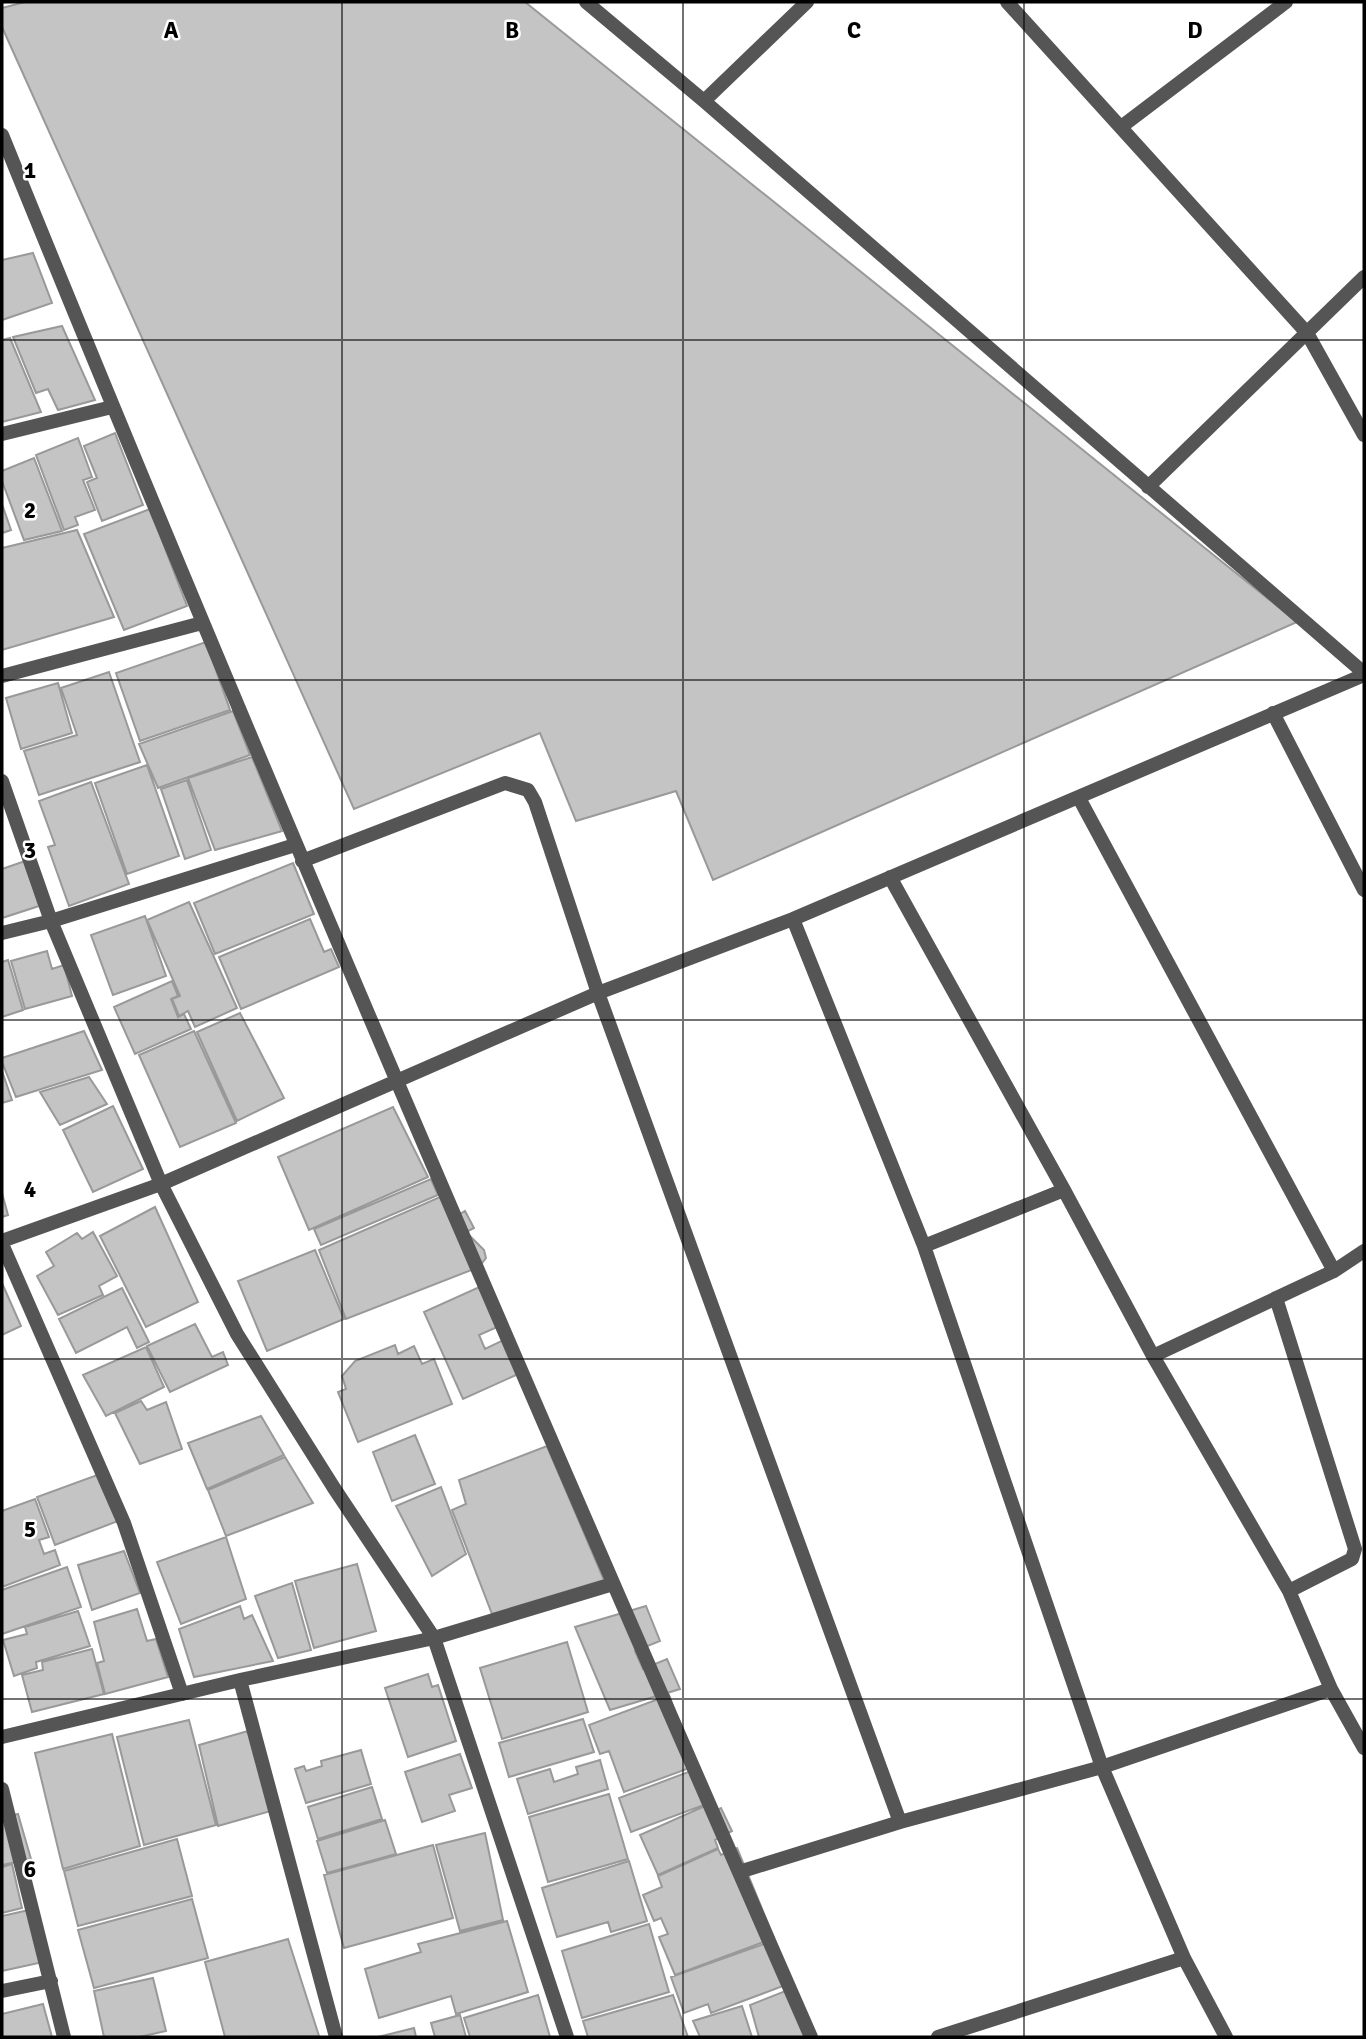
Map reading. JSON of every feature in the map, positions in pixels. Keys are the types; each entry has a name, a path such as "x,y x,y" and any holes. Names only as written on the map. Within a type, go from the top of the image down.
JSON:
{"street":[{"path":"181,1694 124,1523 2,1243 161,1184 598,993 793,919 1364,674 704,101 586,2"},
{"path":"704,101 807,2"},
{"path":"1007,2 1307,333 1364,435"},
{"path":"1121,127 1286,2"},
{"path":"3,142 295,845 811,2037"},
{"path":"1148,487 1364,277"},
{"path":"2,434 112,407"},
{"path":"2,676 202,624"},
{"path":"1273,713 1364,890"},
{"path":"2,781 51,921 161,1184 237,1334 334,1488 434,1638 567,2037"},
{"path":"302,861 505,783 528,790 535,802 598,993 900,1822"},
{"path":"1079,798 1334,1271"},
{"path":"2,933 51,921 295,845"},
{"path":"890,877 1153,1356 1289,1591 1331,1689 1364,1748"},
{"path":"793,919 924,1246 1102,1768 1184,1958 1226,2037"},
{"path":"924,1246 1063,1190"},
{"path":"1153,1356 1334,1271 1364,1251"},
{"path":"1276,1298 1355,1549 1352,1559 1289,1591"},
{"path":"2,1737 240,1680 434,1638 613,1584"},
{"path":"240,1680 336,2037"},
{"path":"739,1872 900,1822 1102,1768 1331,1689"},
{"path":"2,1789 64,2037"},
{"path":"938,2037 1184,1958"},
{"path":"2,1991 51,1981"}],"building":[{"path":"25,2 525,2 1297,622 713,880 676,791 576,821 540,733 354,809 2,27 2,8"},
{"path":"33,253 52,303 2,320 2,260"},
{"path":"62,326 95,400 58,410 48,389 36,393 13,337"},
{"path":"10,338 41,412 2,422 2,340"},
{"path":"115,433 143,505 102,521 87,482 97,478 84,446"},
{"path":"78,438 92,477 83,480 95,510 75,517 78,525 64,530 36,455"},
{"path":"34,458 62,531 24,540 2,481 2,471"},
{"path":"2,504 11,530 2,533"},
{"path":"150,509 187,606 124,630 84,534"},
{"path":"77,530 114,617 2,650 2,548"},
{"path":"206,642 230,710 140,741 116,673"},
{"path":"109,672 140,762 39,795 24,751 77,735 61,688"},
{"path":"58,683 72,733 21,749 6,698"},
{"path":"233,711 250,755 158,788 139,744"},
{"path":"252,757 282,831 215,850 188,778"},
{"path":"147,765 179,856 127,874 95,783"},
{"path":"187,780 211,850 185,859 161,789"},
{"path":"91,782 129,884 69,906 48,847 55,845 39,801"},
{"path":"25,861 39,906 2,918 2,869"},
{"path":"293,863 314,914 215,954 194,903"},
{"path":"189,902 237,1008 195,1027 188,1011 179,1016 172,999 180,996 147,920"},
{"path":"145,916 166,976 113,995 91,935"},
{"path":"310,919 324,952 331,949 339,967 241,1009 219,957"},
{"path":"47,951 52,969 64,965 72,996 25,1009 11,961"},
{"path":"8,960 23,1010 2,1017 2,962"},
{"path":"172,981 178,996 171,999 178,1017 184,1014 191,1029 135,1054 114,1007"},
{"path":"240,1013 284,1098 237,1121 197,1032"},
{"path":"84,1031 102,1070 16,1097 2,1058"},
{"path":"194,1031 236,1123 180,1147 139,1055"},
{"path":"2,1071 12,1100 2,1103"},
{"path":"89,1077 107,1104 60,1125 40,1092"},
{"path":"113,1106 143,1169 93,1192 63,1130"},
{"path":"393,1107 428,1177 309,1230 278,1157"},
{"path":"431,1179 438,1195 321,1245 314,1229"},
{"path":"2,1193 8,1215 2,1217"},
{"path":"440,1197 450,1220 465,1211 474,1228 466,1232 484,1250 486,1258 479,1267 346,1319 319,1250"},
{"path":"155,1207 198,1302 146,1327 100,1236"},
{"path":"93,1232 117,1276 99,1286 103,1295 58,1315 37,1276 54,1266 46,1252 77,1233 82,1239"},
{"path":"315,1250 344,1319 267,1351 238,1281"},
{"path":"2,1283 21,1326 2,1335"},
{"path":"486,1284 504,1324 479,1335 485,1349 510,1337 525,1371 463,1399 424,1312"},
{"path":"122,1288 149,1342 137,1348 127,1327 76,1353 59,1319"},
{"path":"195,1324 212,1357 223,1352 228,1365 170,1392 147,1346"},
{"path":"395,1345 398,1354 414,1346 422,1364 434,1359 452,1404 358,1442 338,1392 346,1389 342,1376 355,1361"},
{"path":"146,1347 164,1387 106,1416 83,1375"},
{"path":"141,1401 147,1410 166,1402 182,1449 140,1464 115,1413"},
{"path":"261,1416 284,1455 207,1489 188,1443"},
{"path":"415,1435 435,1484 392,1501 373,1452"},
{"path":"547,1446 604,1580 492,1614 452,1510 466,1504 459,1480"},
{"path":"285,1457 313,1503 226,1536 208,1490"},
{"path":"100,1474 118,1521 55,1545 37,1497"},
{"path":"441,1487 466,1554 432,1576 396,1506"},
{"path":"35,1499 49,1537 39,1540 44,1554 55,1550 60,1565 2,1587 2,1511"},
{"path":"226,1537 246,1599 181,1624 157,1562"},
{"path":"124,1551 140,1593 92,1610 78,1565"},
{"path":"357,1564 376,1631 314,1648 295,1581"},
{"path":"67,1567 81,1607 2,1634 2,1590"},
{"path":"292,1583 311,1650 278,1658 255,1596"},
{"path":"240,1606 244,1619 252,1615 273,1661 194,1677 179,1629"},
{"path":"646,1606 660,1641 635,1651 643,1669 667,1659 680,1689 610,1710 575,1627"},
{"path":"137,1609 147,1641 156,1639 168,1677 105,1694 97,1663 104,1661 94,1622"},
{"path":"78,1611 90,1646 36,1662 37,1668 14,1676 3,1640 27,1634 25,1627"},
{"path":"567,1642 588,1712 502,1739 480,1668"},
{"path":"92,1649 104,1694 32,1712 22,1675 43,1670 42,1662"},
{"path":"428,1674 432,1687 438,1685 456,1741 408,1757 385,1688"},
{"path":"669,1695 695,1766 624,1792 609,1751 600,1754 589,1725"},
{"path":"583,1719 594,1752 509,1777 499,1743"},
{"path":"189,1720 216,1825 144,1845 117,1737"},
{"path":"248,1731 274,1810 218,1826 199,1745"},
{"path":"112,1734 140,1846 63,1869 35,1753"},
{"path":"361,1750 371,1784 306,1803 295,1769 304,1766 306,1771 322,1766 321,1761"},
{"path":"460,1754 472,1788 449,1795 455,1811 422,1822 405,1772"},
{"path":"600,1760 608,1789 528,1814 517,1779 550,1769 554,1782 578,1774 576,1767"},
{"path":"699,1768 712,1802 631,1832 619,1798"},
{"path":"372,1787 382,1819 318,1839 308,1807"},
{"path":"609,1794 628,1859 548,1882 529,1817"},
{"path":"707,1805 711,1813 721,1808 732,1831 715,1840 718,1848 658,1875 640,1835"},
{"path":"18,1814 31,1859 2,1865 2,1818"},
{"path":"385,1820 396,1854 327,1873 317,1841"},
{"path":"485,1833 503,1920 460,1931 436,1845"},
{"path":"177,1839 192,1896 78,1926 64,1871"},
{"path":"433,1845 453,1918 344,1948 324,1875"},
{"path":"737,1848 774,1938 675,1975 659,1937 668,1934 661,1918 654,1921 643,1895 662,1887 658,1876 718,1849 721,1855"},
{"path":"629,1861 647,1921 611,1932 608,1922 557,1937 542,1888"},
{"path":"12,1864 22,1908 2,1913 2,1867"},
{"path":"192,1899 208,1958 94,1988 78,1930"},
{"path":"29,1910 43,1962 2,1971 2,1916"},
{"path":"507,1921 528,1992 456,2014 451,1996 379,2018 365,1969 421,1952 418,1944"},
{"path":"649,1924 669,1992 582,2018 562,1951"},
{"path":"288,1939 319,2036 225,2037 205,1962"},
{"path":"767,1943 783,1986 711,2013 708,2004 684,2013 671,1977"},
{"path":"153,1978 166,2031 139,2037 104,2037 94,1991"},
{"path":"788,1990 808,2037 759,2037 750,2005"},
{"path":"538,1995 550,2037 470,2037 464,2018"},
{"path":"673,1995 688,2037 588,2037 583,2021"},
{"path":"43,2004 52,2037 2,2037 2,2014"},
{"path":"742,2006 752,2037 700,2037 693,2021"},
{"path":"460,2015 466,2037 435,2037 431,2023"},
{"path":"414,2028 416,2037 378,2037"}]}
